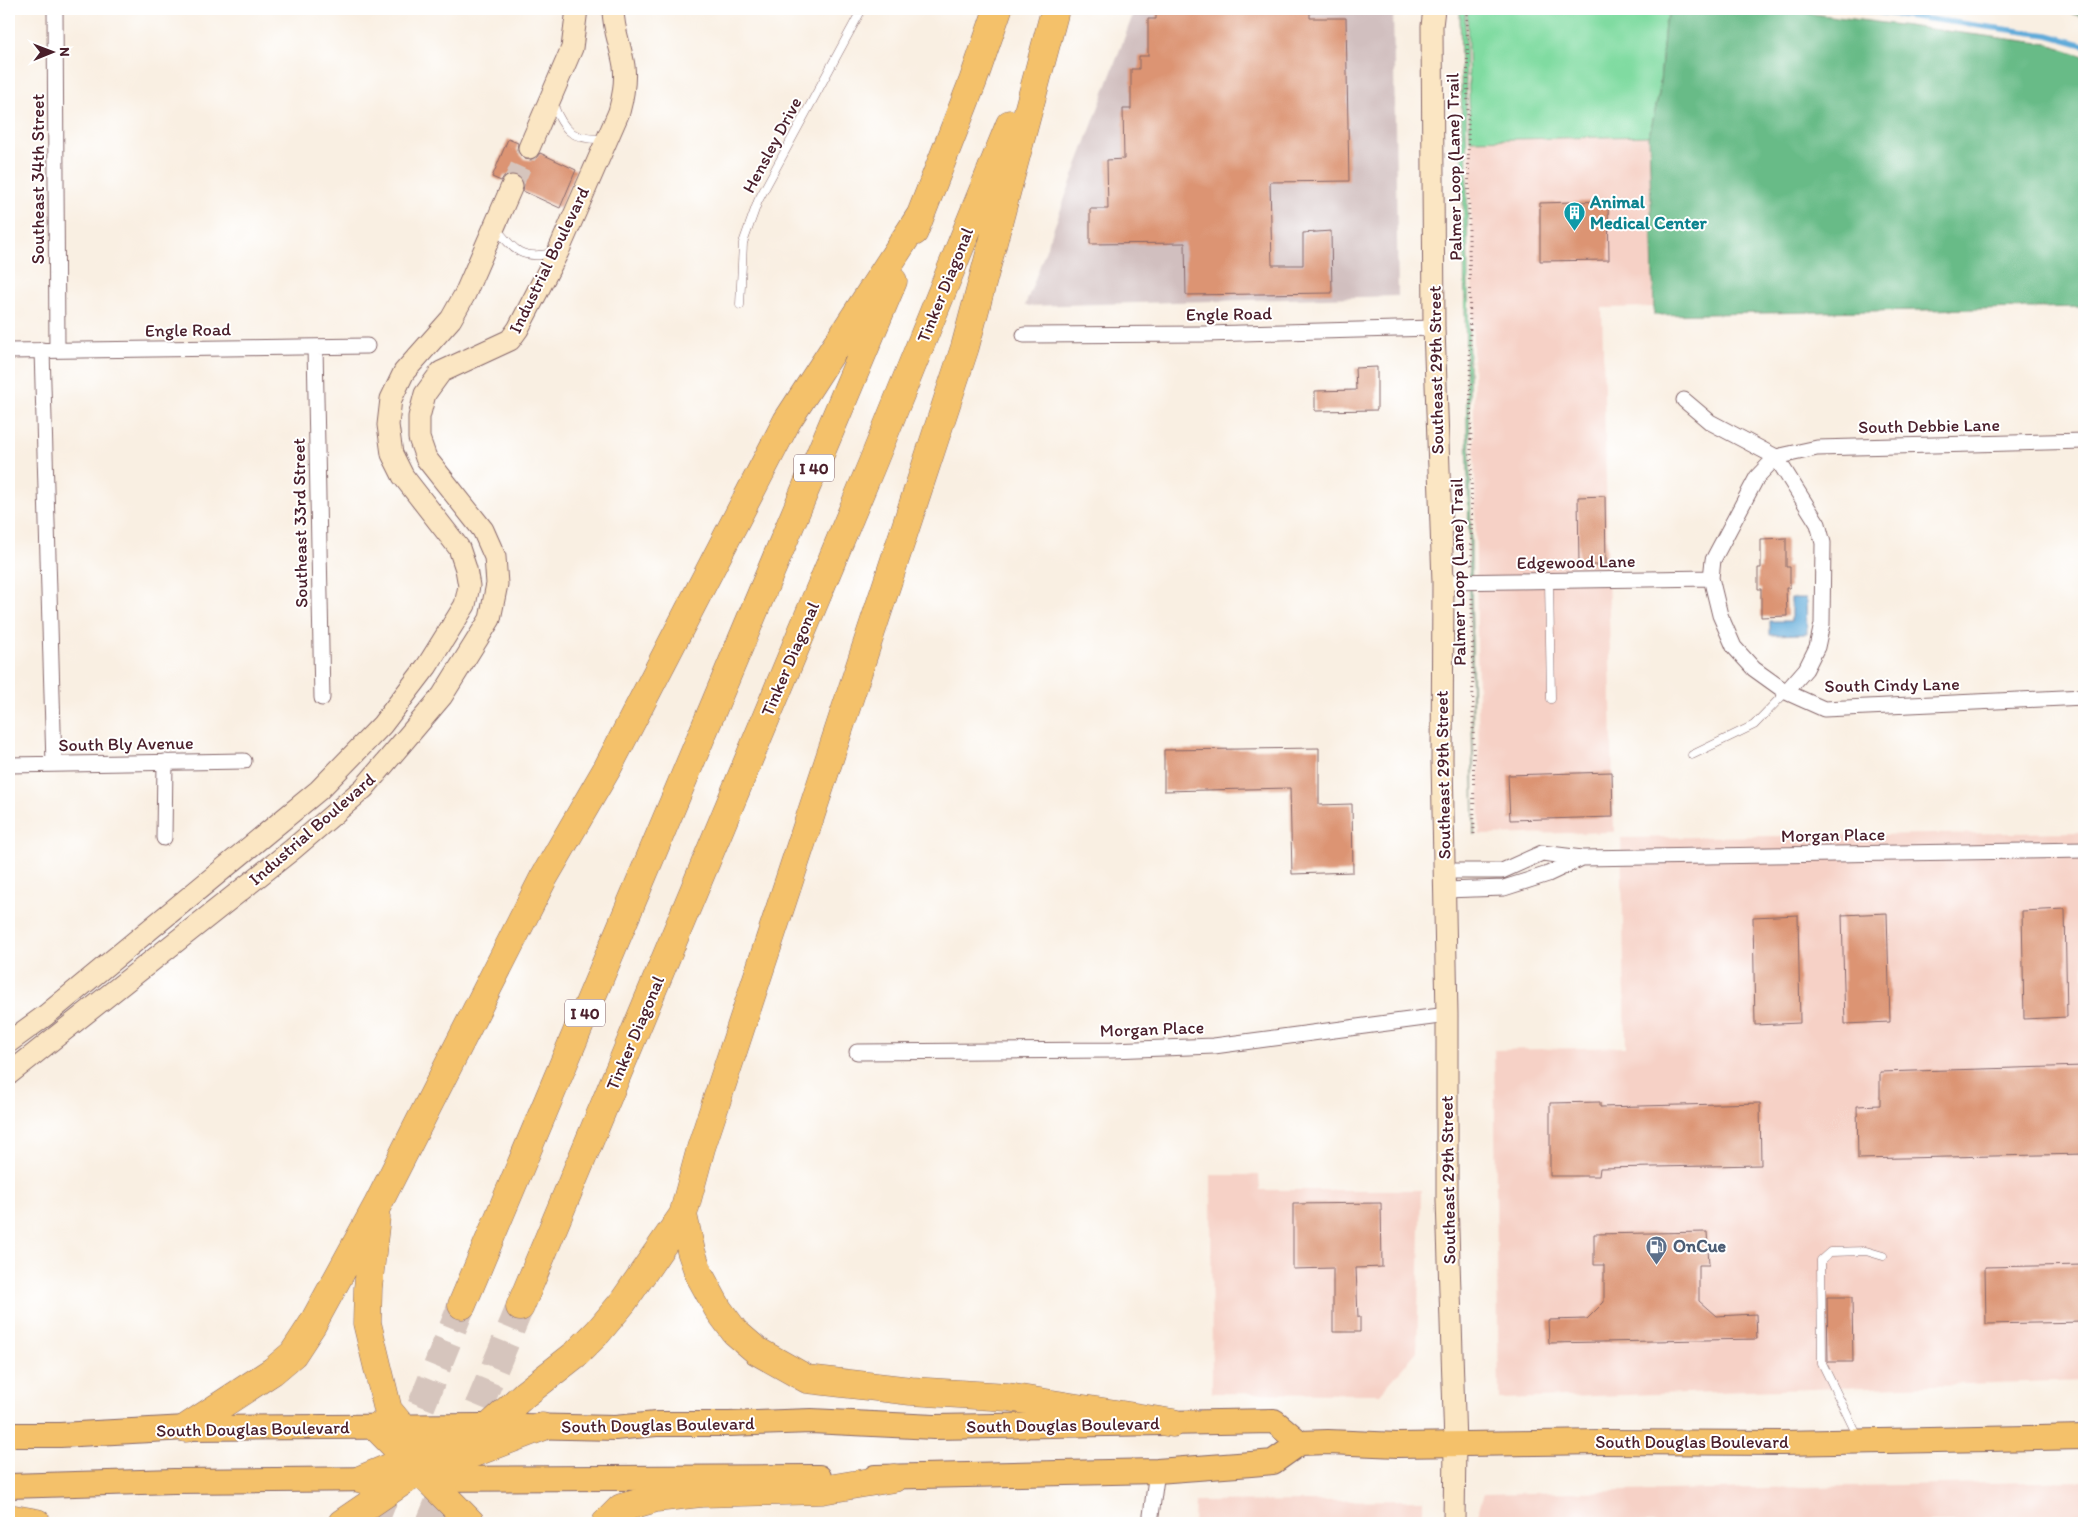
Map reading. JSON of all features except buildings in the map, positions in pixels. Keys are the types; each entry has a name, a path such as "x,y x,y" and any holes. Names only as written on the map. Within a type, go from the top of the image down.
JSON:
{"highway":[{"name":"I 40","path":"462,1305 920,216 973,81 998,9"},
{"path":"342,1523 490,1426 576,1354 598,1332 632,1289 683,1216 701,1148 965,347 1055,11"},
{"name":"Tinker Diagonal","path":"520,1307 868,473 1055,11"},
{"path":"186,1428 273,1372 293,1354 312,1325 377,1206 544,879 608,767 787,421 920,216"},
{"path":"377,1206 368,1288 367,1323 388,1410 402,1427 424,1468"},
{"path":"683,1216 691,1251 699,1274 718,1309 735,1332 757,1351 807,1379 911,1391 1008,1397 1173,1423"},
{"path":"376,1427 424,1468 471,1523"},
{"path":"362,1479 424,1468 542,1427"},
{"path":"606,1523 621,1508 656,1498 701,1493 822,1490 894,1478"},
{"path":"9,1518 37,1523"}],"main road":[{"path":"528,148 572,48 577,9"},
{"name":"Industrial Boulevard","path":"9,1074 293,850 364,788 442,696 490,619 497,584 495,557 483,530 426,458 419,438 419,418 425,394 441,372 510,340 518,329 558,252 619,112 625,90 624,66 613,26 613,9"},
{"name":"Southeast 29th Street","path":"1431,14 1434,328 1443,582 1442,760 1447,1016 1447,1200 1455,1444 1454,1523"},
{"name":"Industrial Boulevard","path":"9,1042 46,1015 319,790 382,725 427,666 465,605 469,586 459,548 403,476 392,454 388,425 391,399 404,372 451,319 465,294 512,186"},
{"name":"South Douglas Boulevard","path":"9,1435 60,1435 186,1428 490,1426 615,1428 656,1424 811,1421 934,1427 1274,1422 1300,1443 1328,1442 1398,1445 2084,1437"},
{"path":"424,1468 894,1478 1157,1471 1274,1462 1300,1443"},
{"path":"9,1486 362,1479"}],"street":[{"name":"Southeast 34th Street","path":"54,764 50,350 56,9"},
{"name":"Engle Road","path":"1024,335 1206,334 1434,328"},
{"name":"Engle Road","path":"9,351 368,346"},
{"name":"Southeast 33rd Street","path":"315,347 322,698"},
{"path":"1684,400 1710,422 1776,457 1818,524 1823,543 1822,624 1817,647 1806,669 1786,692"},
{"name":"South Debbie Lane","path":"1776,457 1817,448 2084,441"},
{"path":"1711,578 1713,560 1725,534 1757,477 1776,457"},
{"name":"Edgewood Lane","path":"1443,582 1711,578"},
{"name":"South Cindy Lane","path":"1711,578 1720,615 1734,647 1754,669 1786,692 1824,709 2084,697"},
{"name":"South Bly Avenue","path":"9,765 244,761"},
{"path":"164,838 165,762"},
{"name":"Morgan Place","path":"1445,881 1502,871 1542,852 1582,858 2084,850"},
{"name":"Morgan Place","path":"1445,881 1504,888 1548,874 1582,858"},
{"name":"Morgan Place","path":"857,1052 1112,1050 1214,1046 1447,1016"},
{"path":"1150,1523 1157,1471"}],"lane":[{"name":"Hensley Drive","path":"740,305 743,243 758,201 862,9"},
{"path":"550,98 567,130 583,139 607,139"},
{"path":"494,226 516,251 539,256 558,252"},
{"path":"1549,581 1551,699"},
{"path":"1692,754 1754,725 1786,692"},
{"path":"1860,1441 1822,1363 1821,1260 1830,1252 1866,1251 1883,1256"}],"path":[{"name":"Palmer Loop (Lane) Trail","path":"1466,9 1472,576"},
{"name":"Palmer Loop (Lane) Trail","path":"1472,596 1474,835"}],"shaded area":[{"path":"1135,9 1393,9 1398,296 1025,306"},
{"path":"1649,136 1653,307 1602,308 1614,832 1480,835 1470,140"},
{"path":"2084,832 2084,1380 1499,1399 1494,1050 1626,1047 1621,838"},
{"path":"1211,1175 1259,1175 1260,1190 1421,1190 1417,1351 1380,1394 1212,1393"},
{"path":"2084,1481 2084,1523 1479,1523 1479,1508 1484,1494"},
{"path":"1423,1500 1423,1523 1194,1523 1195,1502"}],"green space":[{"path":"1460,9 1465,9 1474,835"},
{"path":"1467,9 1672,9 1665,23 1659,94 1649,136 1470,140"},
{"path":"1672,9 1775,9 2048,44 2084,56 2084,307 1654,315 1649,136 1659,94 1665,23"},
{"path":"2055,9 2084,9 2084,17"}],"water":[{"path":"1791,598 1806,598 1807,634 1770,635 1770,621 1791,621"}],"waterway":[{"path":"1855,9 2048,35 2084,45"}],"tunnel":[{"path":"512,186 529,148"},
{"path":"374,1523 462,1305"},
{"path":"430,1523 520,1307"}],"place":[{"name":"Animal Medical Center","path":"1574,231"},
{"name":"OnCue","path":"1657,1265"}]}
